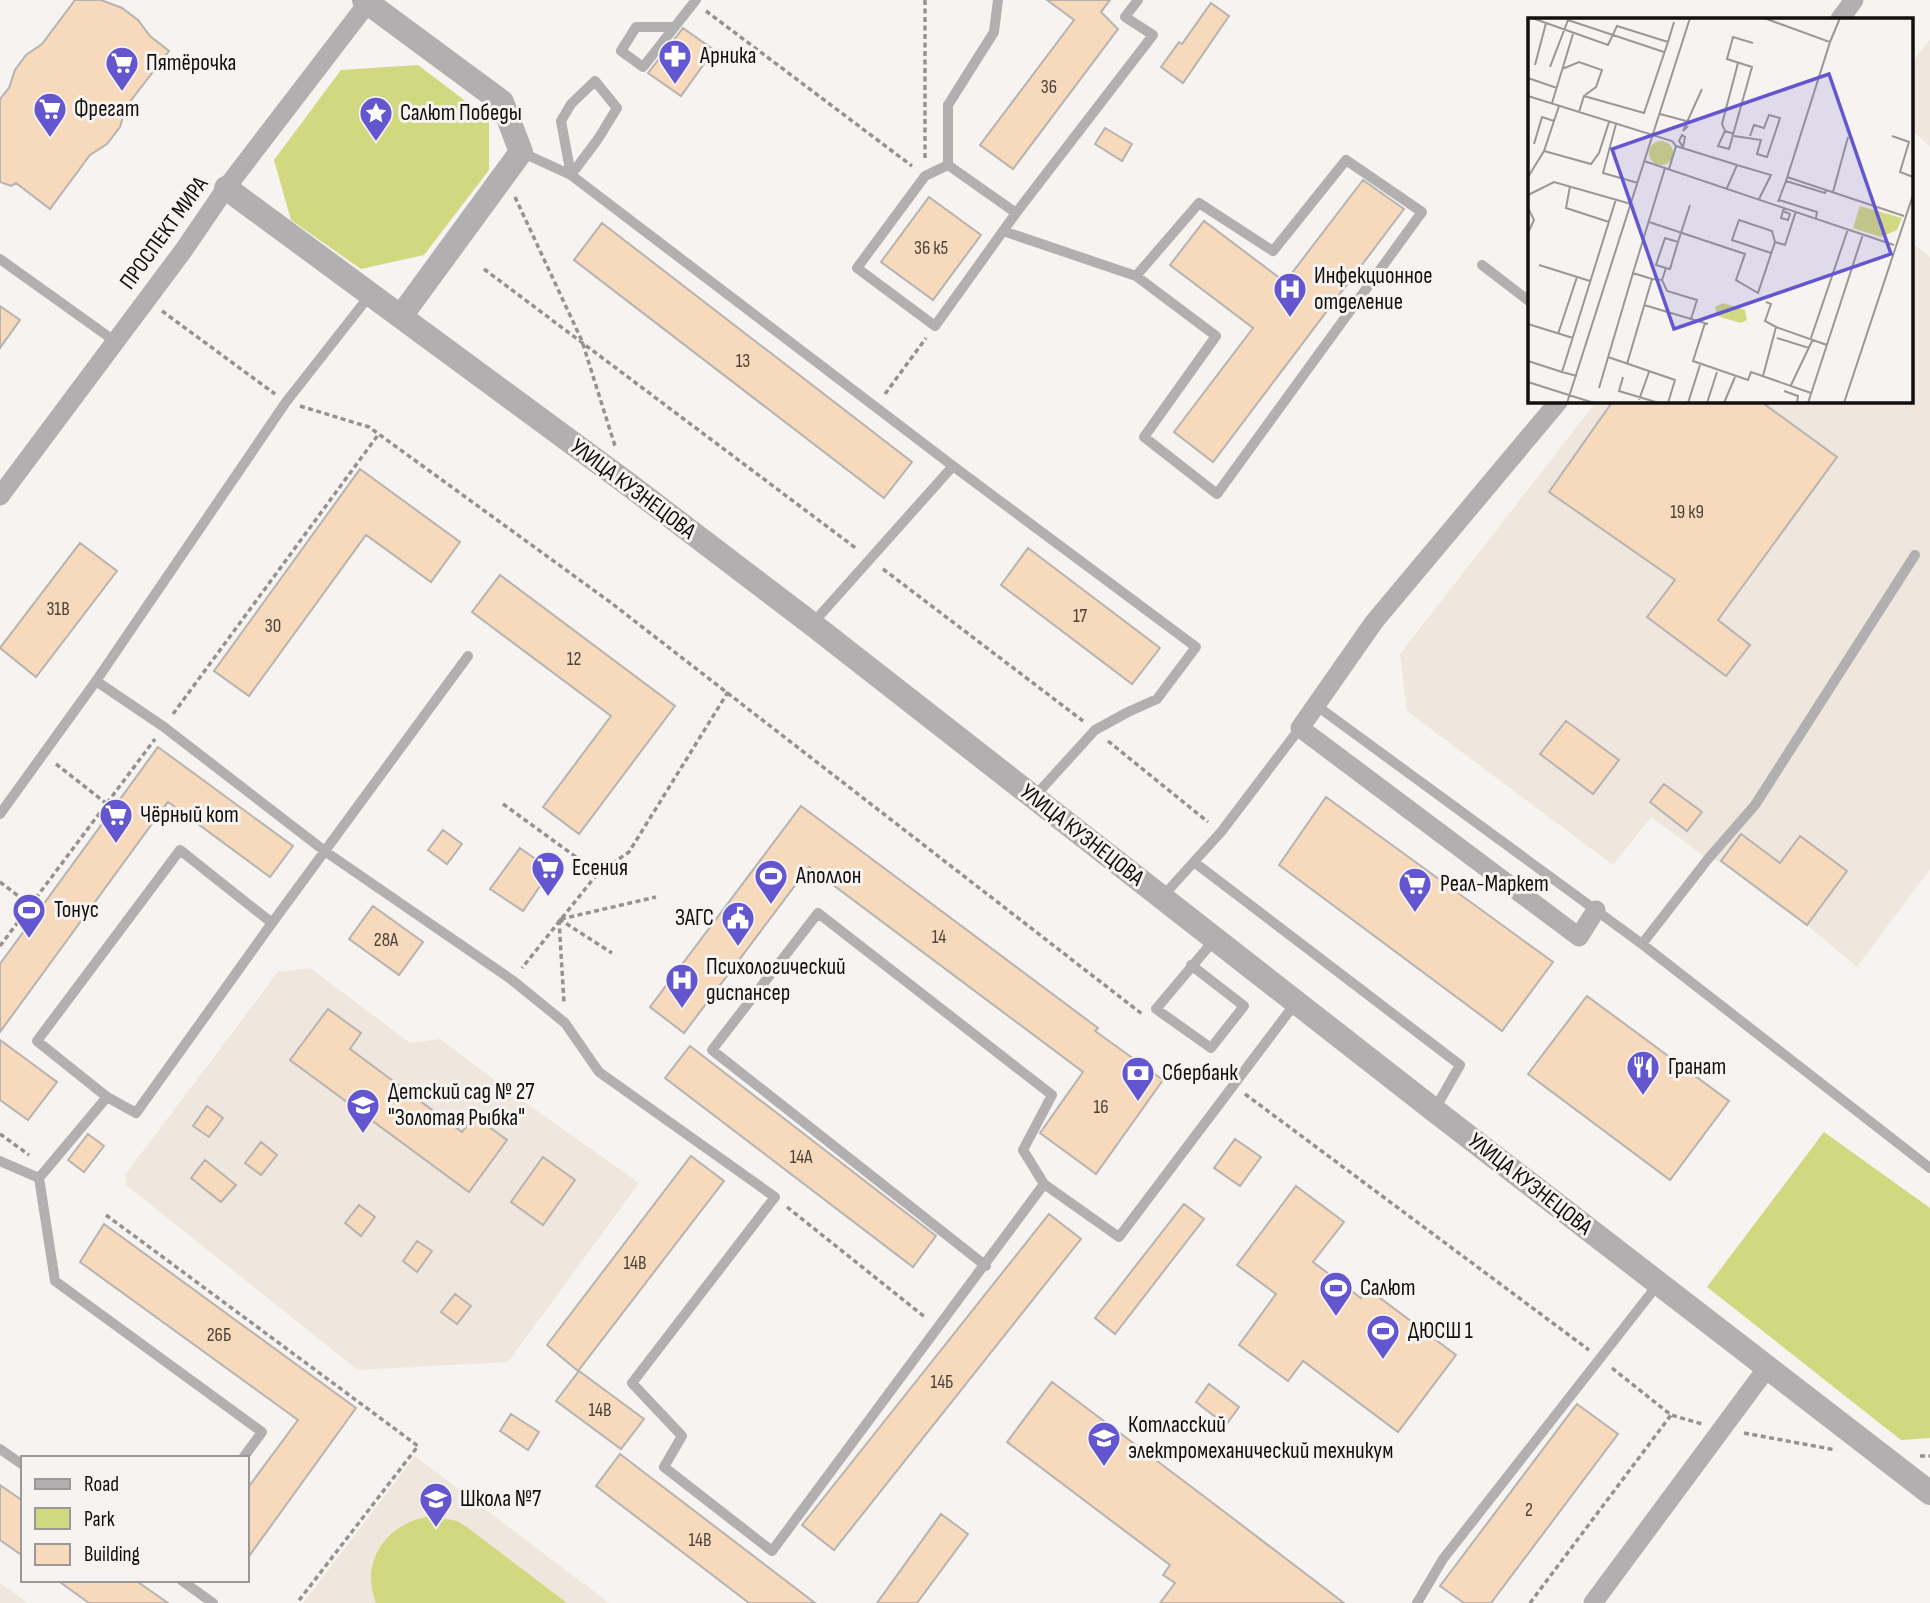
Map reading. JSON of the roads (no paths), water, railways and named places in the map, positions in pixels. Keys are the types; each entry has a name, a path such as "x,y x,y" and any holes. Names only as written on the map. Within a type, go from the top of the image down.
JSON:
{"street":[{"path":"1841,18 1854,0"},
{"path":"367,1 502,102 522,152 401,316"},
{"name":"ПРОСПЕКТ МИРА","path":"2,491 116,342 226,188 367,1"},
{"name":"УЛИЦА КУЗНЕЦОВА","path":"226,188 628,484 812,624 1161,898 1930,1493"},
{"path":"1558,402 1374,622 1300,728 1579,937 1596,910"},
{"path":"1593,1603 1767,1368"}],"lane":[{"path":"948,165 948,105 994,32 998,0"},
{"path":"948,165 925,176 857,268 935,326 1016,213 1153,35 1125,17 1138,0"},
{"path":"674,27 636,27 621,51 643,67 674,27 693,1"},
{"path":"595,81 617,108 571,175 561,121 571,104 595,81"},
{"path":"522,152 571,175 1196,647 1157,699 1095,730 1034,797"},
{"path":"1003,231 1136,276 1216,335 1144,437 1217,494 1422,212 1346,160 1273,251 1199,203 1136,276"},
{"path":"948,165 1016,213"},
{"path":"0,259 116,342"},
{"path":"1482,265 1528,301"},
{"path":"0,814 96,681 286,402 370,295"},
{"path":"812,624 953,466"},
{"path":"1642,944 1708,859 1755,805 1915,555"},
{"path":"272,923 180,850 37,1041 107,1097 136,1113 468,656"},
{"path":"96,681 164,727 326,852 512,980 565,1023 600,1072 775,1198 632,1383 682,1436 664,1467 772,1551 1045,1184"},
{"path":"1317,706 1642,944 1930,1168"},
{"path":"1161,898 1221,832 1300,728"},
{"path":"1195,862 1460,1065 1434,1110"},
{"path":"986,1266 712,1051 818,914 1052,1095 1023,1150 1045,1184 1119,1237 1297,1001"},
{"path":"1191,965 1244,1006 1211,1048 1156,1009 1191,965 1215,939"},
{"path":"107,1097 39,1178 55,1281 262,1432 244,1456"},
{"path":"0,1161 39,1178"},
{"path":"1417,1603 1443,1559 1659,1283"},
{"path":"0,1449 21,1464"},
{"path":"184,1582 212,1603"}],"place":[{"name":"Арника","path":"675,86"},
{"name":"Пятёрочка","path":"122,93"},
{"name":"Фрегат","path":"50,139"},
{"name":"Салют Победы","path":"376,143"},
{"name":"Инфекционное отделение","path":"1290,319"},
{"name":"Чёрный кот","path":"116,845"},
{"name":"Есения","path":"548,898"},
{"name":"Аполлон","path":"771,906"},
{"name":"Реал-Маркет","path":"1415,914"},
{"name":"Тонус","path":"29,940"},
{"name":"ЗАГС","path":"738,948"},
{"name":"Психологический диспансер","path":"682,1010"},
{"name":"Гранат","path":"1643,1097"},
{"name":"Сбербанк","path":"1138,1103"},
{"name":"Детский сад № 27 \"Золотая Рыбка\"","path":"363,1135"},
{"name":"Салют","path":"1336,1318"},
{"name":"ДЮСШ 1","path":"1383,1361"},
{"name":"Котласский электромеханический техникум","path":"1104,1468"},
{"name":"Школа №7","path":"436,1529"}]}
